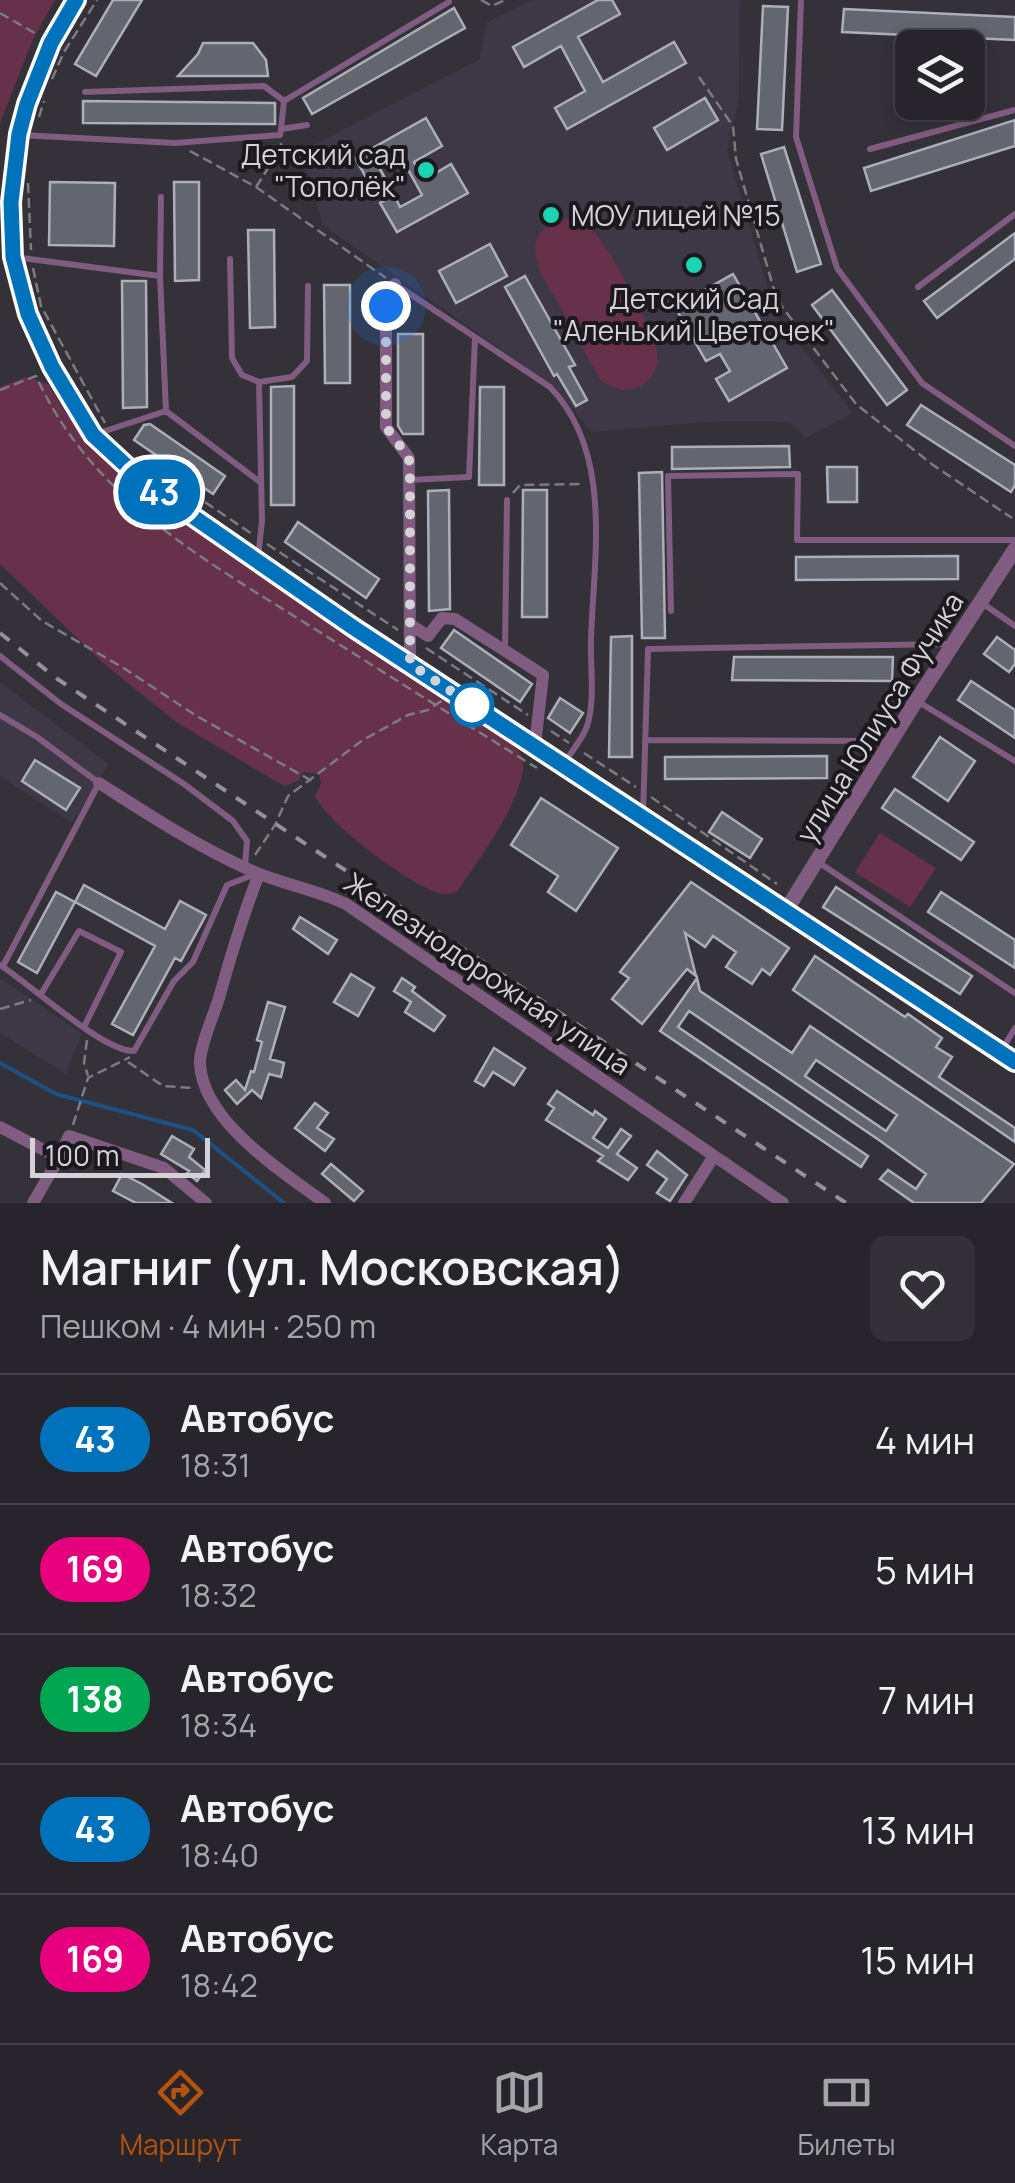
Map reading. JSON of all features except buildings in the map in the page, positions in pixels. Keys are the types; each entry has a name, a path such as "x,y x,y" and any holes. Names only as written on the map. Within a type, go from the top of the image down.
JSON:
{"street":[{"path":"76,0 51,43 27,104 26,135 11,202 13,257 28,314 52,367 146,484 450,691 1008,1057"},
{"path":"395,284 386,306 386,427 409,458 410,664"},
{"name":"улица Юлиуса Фучика","path":"785,912 1015,549"},
{"path":"410,631 428,636 442,618 455,619 543,676 535,744"},
{"name":"Железнодорожная улица","path":"99,783 179,834 245,868 346,904 783,1203"},
{"path":"259,874 238,926 200,1062 207,1090 224,1118 257,1152 324,1203"},
{"path":"0,1128 58,1158"},
{"path":"33,1203 69,1136 164,1168 206,1203"},
{"path":"684,1203 714,1156"}],"lane":[{"path":"801,0 796,136 837,268 922,383 1015,446"},
{"path":"284,101 449,2"},
{"path":"85,92 264,86 284,101"},
{"path":"281,132 284,101"},
{"path":"870,149 1015,110"},
{"path":"26,135 175,144 281,132 307,125"},
{"path":"161,198 166,411"},
{"path":"918,287 1015,214"},
{"path":"13,257 160,276"},
{"path":"230,259 232,358 242,375 259,382 292,377 307,361 308,286"},
{"path":"395,284 532,374 566,403 580,428 593,484 595,542 588,725 564,764"},
{"path":"410,480 469,476 475,338"},
{"path":"258,560 259,382"},
{"path":"101,432 166,411"},
{"path":"166,411 260,482"},
{"path":"671,610 668,476 798,474 798,540 1015,540"},
{"path":"505,651 508,500"},
{"path":"981,602 1015,626"},
{"path":"642,818 648,649 954,644"},
{"path":"0,656 61,704 234,821 247,842 245,868"},
{"path":"916,700 1015,761"},
{"path":"0,716 99,783 1,965 86,1029 126,1051 134,1051 174,980 193,962 228,885 259,874"},
{"path":"646,740 892,741"},
{"path":"817,861 1015,994"},
{"path":"41,994 79,931 122,952 86,1029"},
{"path":"1008,1057 1015,1028"}],"path":[{"path":"52,79 97,0"},
{"path":"481,0 492,6 505,0"},
{"path":"0,14 40,36"},
{"path":"698,77 733,126 736,159 777,300 856,404 932,465 1012,518"},
{"path":"26,135 47,92"},
{"path":"256,186 282,148 281,132"},
{"path":"175,144 256,186 395,284"},
{"path":"27,169 31,259 42,306 101,432"},
{"path":"0,390 36,376 52,410 84,457 128,502 244,584 538,768"},
{"path":"133,453 260,540 410,631 777,884"},
{"path":"508,500 520,485 593,484"},
{"path":"0,584 42,621 312,781"},
{"path":"245,868 275,826 288,796 363,740 408,715 437,705 450,691"},
{"path":"0,1010 27,1003 41,994"},
{"path":"69,1136 88,1078 84,1063 86,1029"},
{"path":"88,1078 127,1062 134,1051"},
{"path":"127,1062 163,1086 207,1090"}],"shaded area":[{"path":"0,0 55,0 33,39 0,123"},
{"path":"531,0 740,0 739,99 727,150 775,313 853,413 806,438 791,423 771,421 718,421 591,432 556,388 323,225 303,159 315,144 480,59 486,23"},
{"path":"570,218 589,226 608,250 654,339 655,370 648,381 633,389 622,390 601,381 540,271 535,250 538,236 550,225"},
{"path":"25,377 48,384 89,443 142,492 518,751 523,769 511,805 457,892 439,893 420,884 350,835 315,796 321,783 319,774 303,772 298,781 284,786 176,722 102,662 0,564 0,387"},
{"path":"0,682 109,764 72,823 0,776"},
{"path":"880,833 936,868 910,907 855,872"},
{"path":"0,978 82,1033 66,1074 0,1033"}],"waterway":[{"path":"0,1063 56,1094 193,1130 284,1203"}],"railway":[{"path":"0,633 56,678 846,1203"}],"bus line":[{"name":"43","path":"76,0 51,43 19,134 11,202 13,257 28,314 52,367 93,435 146,484 354,628 1015,1062"}],"place":[{"name":"Детский сад \"Тополёк\"","path":"426,170"},
{"name":"МОУ лицей №15","path":"551,215"},
{"name":"Детский Сад \"Аленький Цветочек\"","path":"694,265"}],"route":[{"path":"386,306 386,427 409,458 410,664 478,709 472,705"}]}
